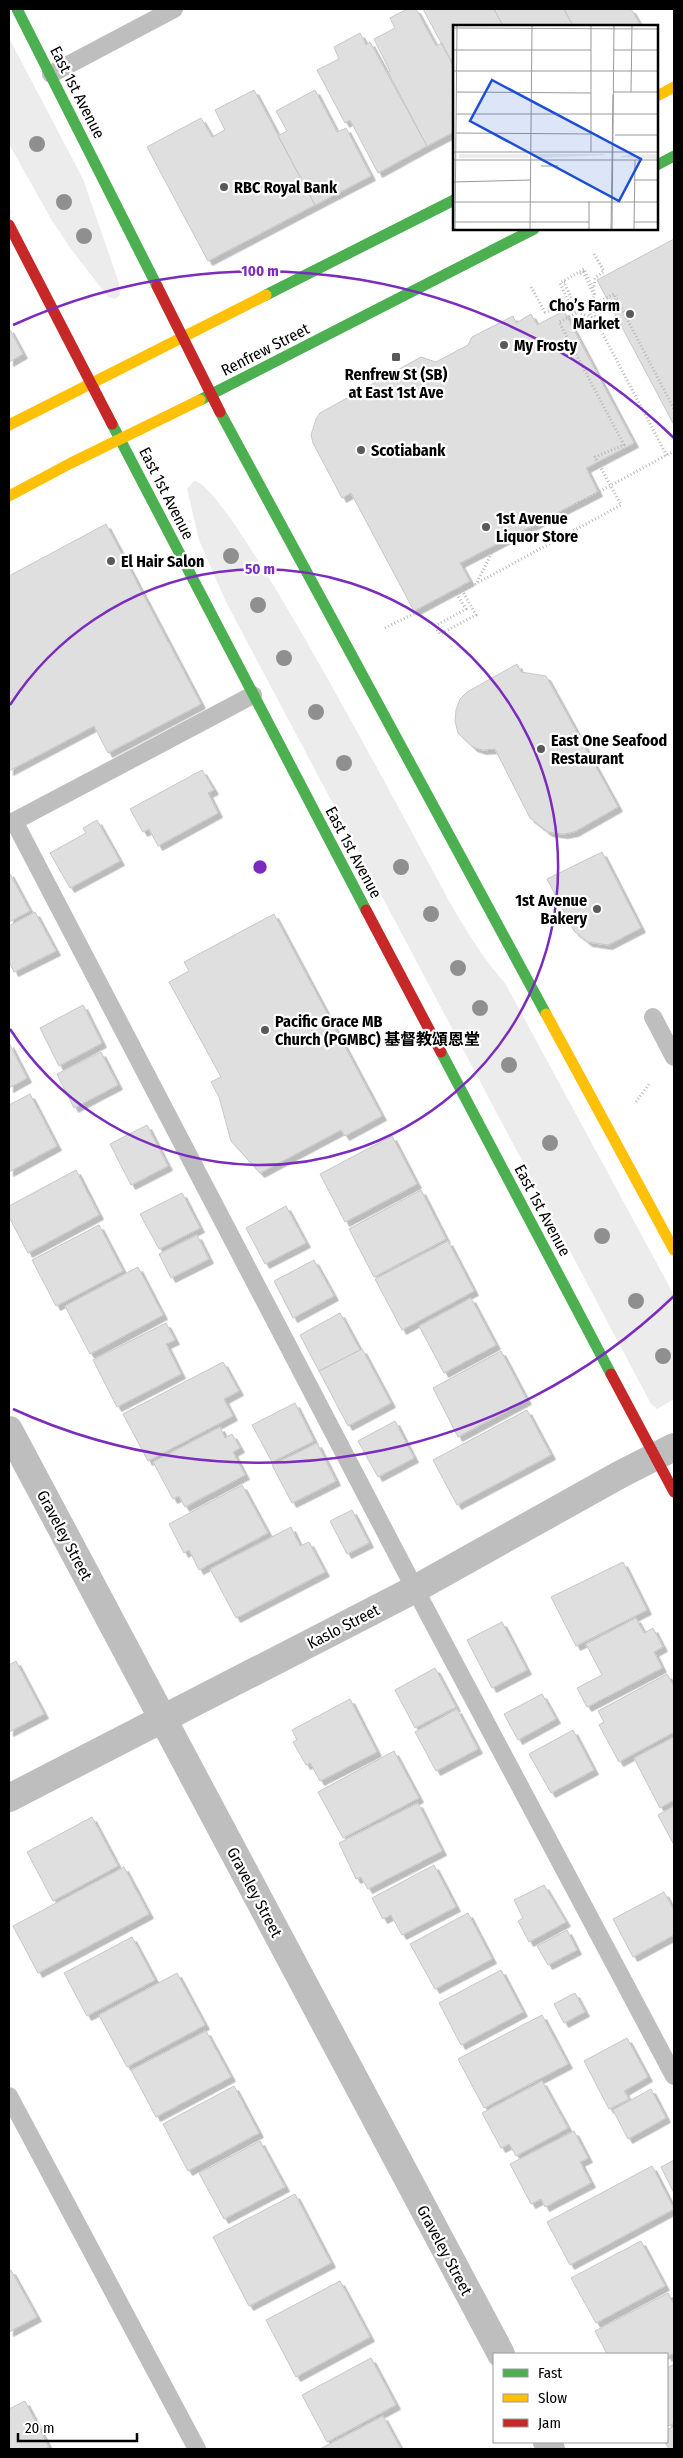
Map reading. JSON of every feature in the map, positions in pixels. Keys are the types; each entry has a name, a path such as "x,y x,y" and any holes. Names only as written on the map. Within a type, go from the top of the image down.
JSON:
{"main road":[{"name":"East 1st Avenue","path":"17,9 250,467 674,1250"},
{"path":"658,95 674,87"},
{"path":"658,164 674,156"},
{"path":"9,425 453,201"},
{"name":"East 1st Avenue","path":"9,225 253,696 665,1452 674,1492"},
{"name":"Renfrew Street","path":"9,496 532,230"}],"street":[{"name":"Graveley Street","path":"9,1430 500,2353"},
{"name":"Kaslo Street","path":"9,1798 415,1589 665,1452"}],"lane":[{"path":"51,74 174,9"},
{"path":"253,696 11,823 674,2076"},
{"path":"653,1017 674,1057"},
{"path":"9,2096 197,2449"}],"path":[{"path":"594,254 604,271 595,278 595,318"},
{"path":"572,310 560,282 584,269 595,293 587,310"},
{"path":"578,313 564,282 583,272 594,296"},
{"path":"531,287 545,312 565,307 595,318"},
{"path":"462,590 466,598 471,607 476,615 440,634 436,630 437,625 466,609 457,594 466,589 474,584 621,505 596,457 624,445 559,322 587,310 614,294 674,408"},
{"path":"607,346 584,301 595,318 667,456"},
{"path":"385,628 478,581 494,549 674,451"},
{"path":"636,1102 650,1083"}],"shaded area":[{"path":"9,38 83,179 119,283 120,295 115,299 108,297 71,249 51,219 9,144"},
{"path":"194,481 214,498 246,542 285,606 371,757 459,918 480,952 505,983 674,1295 674,1399 657,1409 651,1404 226,602 199,540 187,489"}],"building":[{"path":"407,9 416,9 436,46 442,43 453,65 453,133 427,146 388,72 390,71 374,39 395,28 390,18"},
{"path":"423,9 494,9 502,25 453,25 453,65"},
{"path":"494,9 564,9 572,25 502,25"},
{"path":"564,9 631,9 640,25 572,25"},
{"path":"360,33 366,45 370,42 427,146 378,173 350,120 345,123 317,70 339,59 334,47"},
{"path":"254,90 315,205 208,261 147,147 201,118 212,137 225,130 215,110"},
{"path":"315,90 337,132 346,128 371,176 315,205 278,136 287,131 276,111"},
{"path":"674,239 674,425 597,280"},
{"path":"564,311 634,443 586,468 598,492 460,563 470,581 414,611 351,493 342,498 313,443 311,435 316,419 320,413 421,357 436,362 468,345 472,337 513,316 516,323 531,314 537,325"},
{"path":"9,328 23,354 9,362"},
{"path":"106,524 201,704 108,753 94,726 9,771 9,576"},
{"name":"East One Seafood Restaurant","path":"517,664 521,672 546,676 618,807 574,832 563,834 548,832 530,818 495,749 482,750 473,747 458,733 455,721 460,699 467,692"},
{"path":"202,770 214,790 208,793 218,813 158,846 149,829 143,832 130,809"},
{"path":"97,820 120,861 70,888 50,853 86,833 83,828"},
{"name":"1st Avenue Bakery","path":"602,852 641,928 608,945 588,942 574,931 547,879"},
{"path":"9,872 30,911 9,922"},
{"path":"35,912 56,951 14,972 9,961 9,926"},
{"name":"Pacific Grace MB Church (PGMBC) 基督教頌恩堂","path":"274,914 382,1116 345,1136 341,1130 260,1173 231,1141 219,1097 211,1082 221,1077 169,982 189,971 184,962"},
{"path":"83,1005 102,1043 59,1066 40,1028"},
{"path":"9,1043 27,1078 9,1088"},
{"path":"101,1052 118,1085 74,1108 57,1074"},
{"path":"30,1094 57,1146 9,1172 9,1105"},
{"path":"147,1125 168,1166 131,1185 110,1144"},
{"path":"392,1136 417,1184 345,1222 320,1174"},
{"path":"76,1170 99,1215 28,1253 9,1217 9,1206"},
{"path":"421,1190 446,1239 374,1277 349,1229"},
{"path":"182,1193 200,1228 159,1249 140,1214"},
{"path":"286,1206 306,1243 265,1264 246,1228"},
{"path":"99,1225 123,1271 56,1306 32,1260"},
{"path":"197,1235 209,1259 171,1278 159,1254"},
{"path":"448,1241 474,1291 402,1330 375,1279"},
{"path":"314,1260 334,1296 293,1318 274,1281"},
{"path":"138,1267 163,1315 90,1354 65,1306"},
{"path":"471,1298 496,1345 444,1373 419,1326"},
{"path":"340,1313 360,1350 319,1371 300,1335"},
{"path":"166,1323 175,1340 166,1344 181,1374 117,1407 93,1360"},
{"path":"362,1349 391,1403 348,1426 319,1371"},
{"path":"501,1351 527,1400 458,1437 433,1388"},
{"path":"223,1362 239,1391 224,1399 233,1416 148,1461 123,1414"},
{"path":"295,1403 314,1441 272,1462 252,1425"},
{"path":"527,1410 551,1455 457,1505 433,1460"},
{"path":"395,1421 414,1458 378,1477 358,1441"},
{"path":"220,1427 225,1438 232,1434 240,1448 233,1452 245,1475 185,1507 179,1496 173,1499 153,1462"},
{"path":"317,1443 336,1481 292,1503 272,1465"},
{"path":"242,1485 268,1533 199,1570 189,1550 184,1553 169,1524"},
{"path":"352,1510 369,1543 347,1554 330,1521"},
{"path":"291,1527 300,1546 309,1542 325,1572 236,1618 210,1569"},
{"path":"623,1562 647,1610 576,1646 551,1597"},
{"path":"636,1618 644,1633 653,1628 663,1647 654,1652 662,1668 587,1707 577,1688 602,1675 586,1644"},
{"path":"502,1622 527,1670 492,1688 467,1640"},
{"path":"16,1661 44,1714 9,1732 9,1665"},
{"path":"435,1668 456,1707 415,1728 395,1690"},
{"path":"667,1674 674,1686 674,1732 619,1762 599,1725 604,1722 598,1711"},
{"path":"542,1694 556,1719 518,1740 504,1714"},
{"path":"350,1699 377,1752 320,1781 310,1763 306,1765 293,1742 297,1740 292,1730"},
{"path":"457,1709 478,1749 436,1771 415,1732"},
{"path":"573,1730 594,1770 551,1793 529,1754"},
{"path":"674,1737 674,1800 660,1808 634,1758"},
{"path":"394,1751 419,1798 343,1838 318,1792"},
{"path":"418,1803 442,1851 368,1889 361,1877 356,1879 339,1843"},
{"path":"674,1806 674,1845 658,1815"},
{"path":"92,1817 118,1866 53,1901 27,1852"},
{"path":"434,1865 456,1907 402,1935 391,1915 383,1919 372,1898"},
{"path":"124,1867 149,1914 38,1973 13,1926"},
{"path":"544,1885 566,1922 529,1942 518,1921 523,1918 514,1900"},
{"path":"664,1892 674,1910 674,1935 633,1957 613,1919"},
{"path":"468,1913 492,1959 435,1989 410,1944"},
{"path":"567,1930 577,1950 548,1965 537,1946"},
{"path":"132,1937 155,1980 87,2016 64,1973"},
{"path":"501,1970 523,2012 461,2045 439,2003"},
{"path":"177,1973 205,2025 127,2067 99,2015"},
{"path":"575,1993 585,2012 564,2023 554,2004"},
{"path":"542,2015 568,2064 484,2108 458,2059"},
{"path":"206,2031 231,2077 156,2117 131,2070"},
{"path":"627,2038 648,2077 624,2091 629,2099 609,2109 584,2061"},
{"path":"542,2081 568,2128 516,2156 509,2144 501,2148 482,2113"},
{"path":"234,2086 259,2133 188,2171 163,2124"},
{"path":"651,2089 666,2118 628,2139 613,2110"},
{"path":"574,2131 588,2158 580,2162 591,2183 545,2207 541,2199 531,2204 510,2164"},
{"path":"260,2141 285,2187 224,2219 199,2173"},
{"path":"674,2160 674,2193 661,2167"},
{"path":"652,2166 674,2209 570,2265 547,2222"},
{"path":"295,2194 331,2263 249,2306 213,2237"},
{"path":"641,2241 665,2286 596,2323 571,2278"},
{"path":"11,2270 37,2317 9,2332 9,2271"},
{"path":"340,2281 370,2337 296,2377 266,2320"},
{"path":"668,2293 674,2304 674,2353 668,2356 668,2353 606,2353 595,2331"},
{"path":"371,2358 396,2405 327,2442 302,2395"},
{"path":"674,2364 674,2423 668,2426 668,2367"},
{"path":"25,2401 49,2447 45,2449 9,2449 9,2409"},
{"path":"383,2416 401,2449 320,2449"},
{"path":"674,2426 674,2449 669,2449 666,2443 668,2443 668,2429"}],"traffic: fast":[{"path":"17,9 157,286"},
{"path":"658,164 674,156"},
{"path":"266,295 453,201"},
{"path":"200,400 532,230"},
{"path":"220,412 546,1014"},
{"path":"112,424 366,910"},
{"path":"441,1052 611,1374"}],"traffic: slow":[{"path":"658,95 674,87"},
{"path":"9,425 266,295"},
{"path":"9,496 71,463 200,400"},
{"path":"546,1014 674,1250"}],"traffic: jam":[{"path":"9,225 112,424"},
{"path":"157,286 220,412"},
{"path":"366,910 441,1052"},
{"path":"611,1374 674,1492"}],"place":[{"name":"RBC Royal Bank","path":"224,187"},
{"name":"Cho’s Farm Market","path":"630,314"},
{"name":"My Frosty","path":"504,345"},
{"name":"Renfrew St (SB) at East 1st Ave","path":"396,357"},
{"name":"Scotiabank","path":"361,450"},
{"name":"1st Avenue Liquor Store","path":"486,527"},
{"name":"El Hair Salon","path":"111,561"},
{"name":"East One Seafood Restaurant","path":"541,749"},
{"name":"1st Avenue Bakery","path":"597,909"},
{"name":"Pacific Grace MB Church (PGMBC) 基督教頌恩堂","path":"265,1030"}]}
